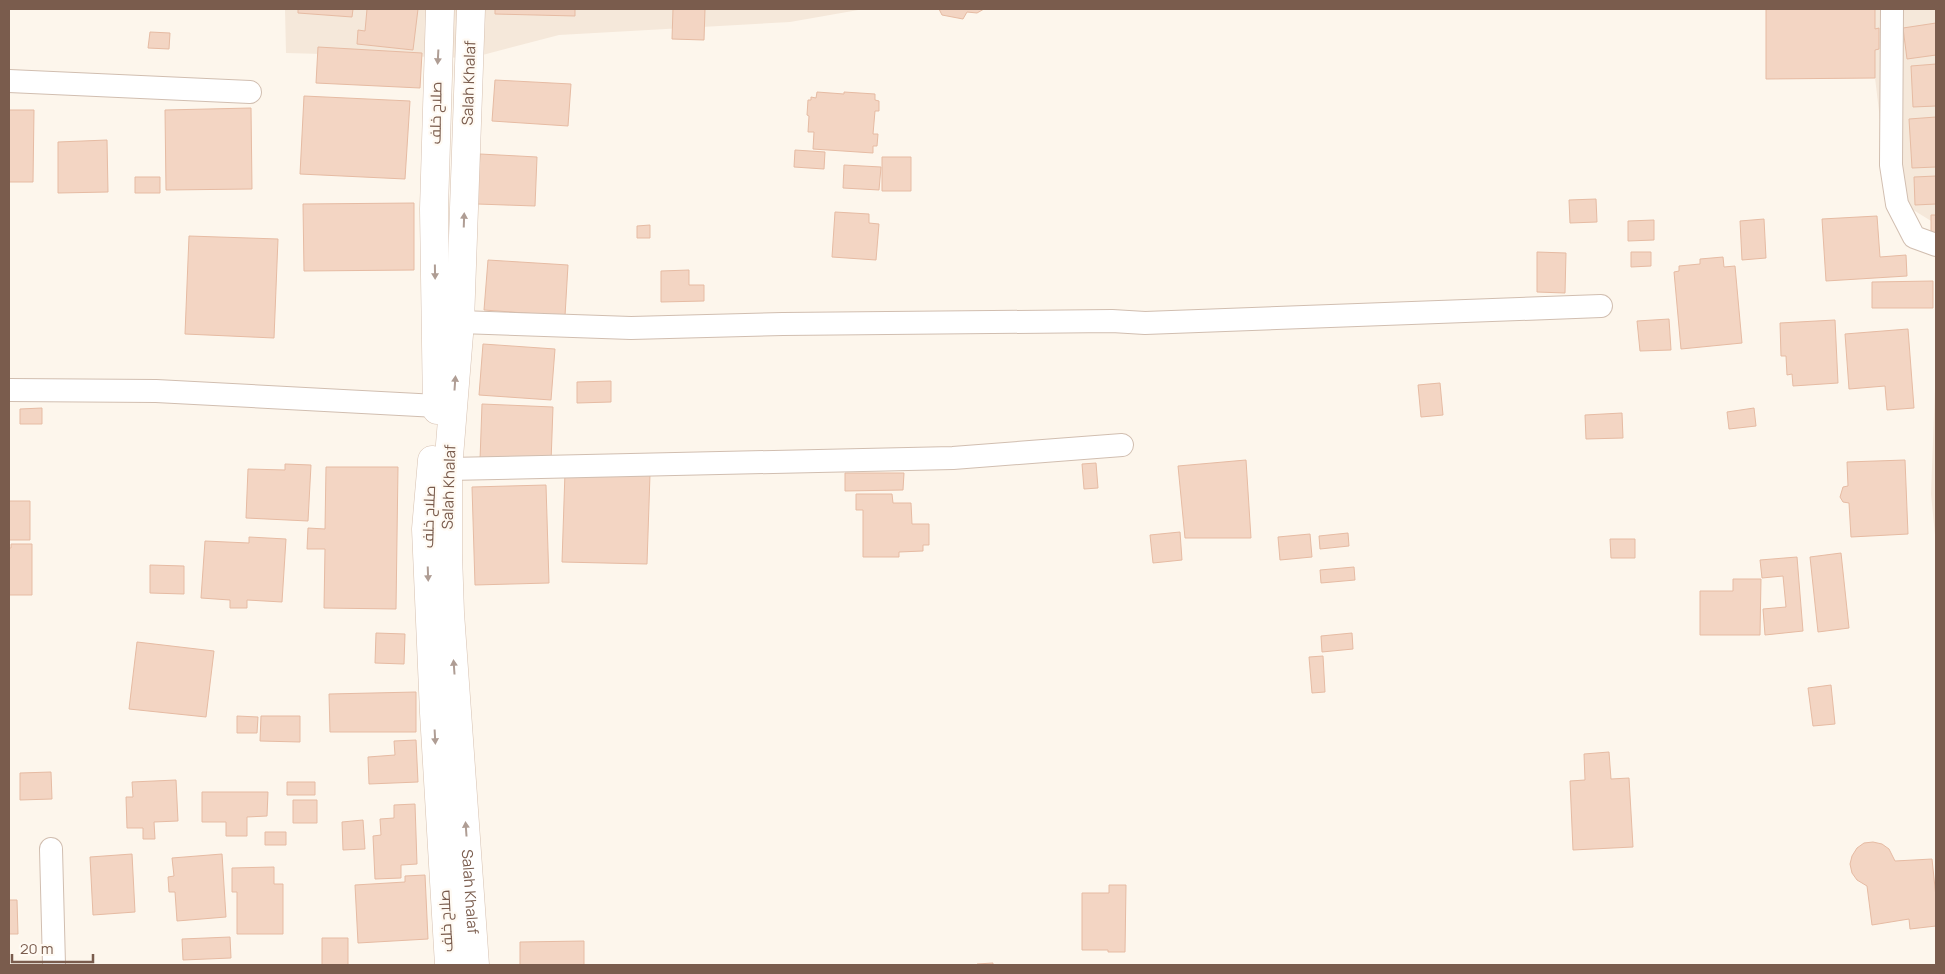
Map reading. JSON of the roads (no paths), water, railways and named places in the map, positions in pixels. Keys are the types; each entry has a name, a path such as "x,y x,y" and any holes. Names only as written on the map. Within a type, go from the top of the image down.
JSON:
{"main road":[{"name":"صلاح خلف","path":"440,9 434,209 437,406 426,529 434,713 449,965"},
{"name":"Salah Khalaf","path":"471,9 460,322 448,469 448,554 450,613 475,965"}],"street":[{"path":"1892,9 1891,165 1897,204 1914,237 1936,245"},
{"path":"9,81 250,92"},
{"path":"460,322 631,328 783,324 1102,321 1145,323 1601,306"},
{"path":"9,390 156,391 437,406"},
{"path":"448,469 953,458 1122,445"},
{"path":"51,849 54,965"}]}
